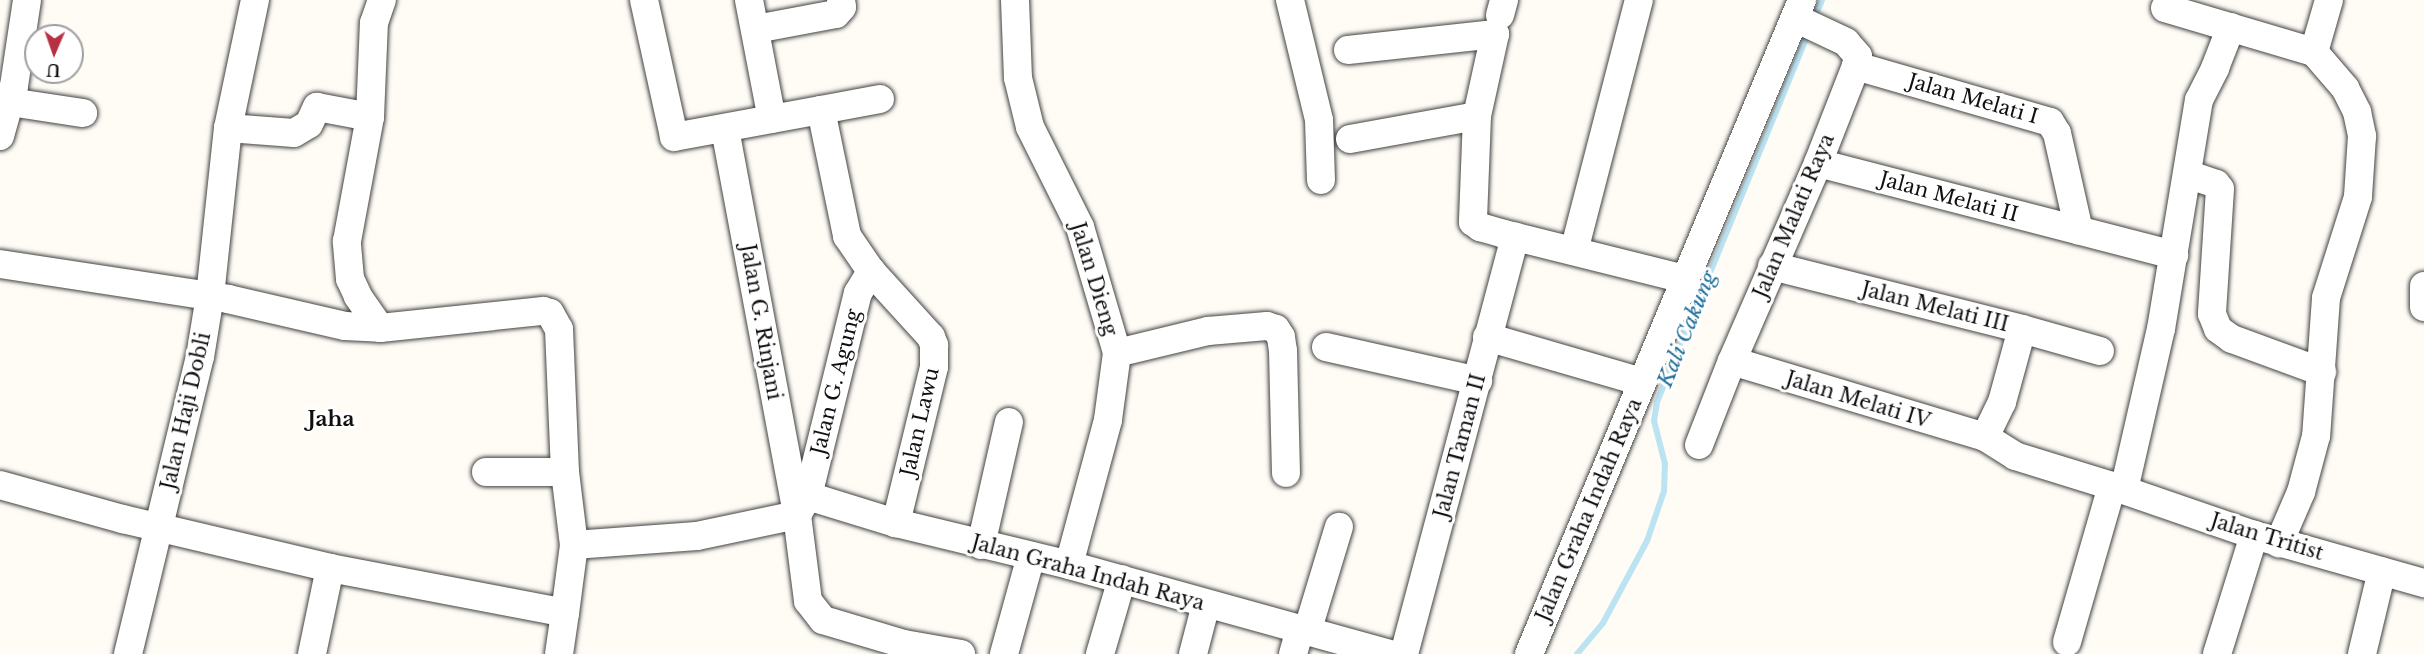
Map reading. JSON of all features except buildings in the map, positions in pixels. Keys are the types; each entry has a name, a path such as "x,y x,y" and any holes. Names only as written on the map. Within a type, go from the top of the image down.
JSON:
{"street":[{"path":"0,136 10,102 27,0"},
{"name":"Jalan Haji Dobli","path":"128,654 195,383 210,296 228,128 255,0"},
{"path":"380,328 358,296 350,279 347,242 370,117 374,23 382,0"},
{"path":"631,0 652,35"},
{"path":"644,0 675,137 880,99"},
{"path":"749,0 772,119"},
{"path":"756,29 836,14 842,7 841,0"},
{"name":"Jalan Dieng","path":"1014,0 1018,78 1030,127 1080,227 1117,353 1108,420 1069,564"},
{"path":"1290,0 1319,120 1321,180"},
{"path":"1574,251 1640,0"},
{"path":"2314,52 2329,0"},
{"path":"2165,8 2314,52 2346,88 2357,112 2362,136 2356,207 2334,266 2326,298 2316,436 2301,492 2266,539 2217,654"},
{"path":"1802,14 1851,54"},
{"name":"Jalan Graha Indah Raya","path":"1529,654 1685,279 1802,14"},
{"path":"1348,50 1500,16 1477,116 1473,222 1480,227 1515,237 1685,279"},
{"path":"2067,642 2118,488 2161,329 2199,100 2215,68 2231,27"},
{"name":"Jalan Malati Raya","path":"1699,445 1772,266 1818,164 1851,54"},
{"name":"Jalan Melati I","path":"1851,54 2050,122 2057,133 2079,231"},
{"path":"10,102 83,113"},
{"path":"228,128 294,133 309,124 317,107 370,117"},
{"name":"Jalan Lawu","path":"821,110 847,236 871,271 931,337 935,355 896,523"},
{"path":"1350,139 1477,116"},
{"name":"Jalan G. Rinjani","path":"725,129 802,505 808,601 823,620 902,649 961,654"},
{"name":"Jalan Melati II","path":"1818,164 2174,255"},
{"path":"2187,174 2216,184 2220,189 2212,314 2218,329 2232,339 2322,372"},
{"name":"Jalan Taman II","path":"1404,654 1515,237"},
{"path":"0,264 210,296 345,326 380,328 543,311 550,313 559,329 565,472 574,545 559,654"},
{"name":"Jalan Melati III","path":"1772,266 2022,329 2002,402 1985,437"},
{"name":"Jalan G. Agung","path":"802,505 858,293 871,271"},
{"path":"2424,286 2424,307"},
{"path":"1117,353 1208,332 1267,326 1276,329 1281,337 1283,351 1286,473"},
{"path":"2022,329 2100,351"},
{"path":"1487,337 1642,382"},
{"path":"1326,347 1478,381"},
{"name":"Jalan Melati IV","path":"1732,361 1985,437 2015,456 2118,488"},
{"path":"981,545 1009,422"},
{"path":"486,472 565,472"},
{"path":"0,484 34,496 330,568 565,613"},
{"name":"Jalan Tritist","path":"2118,488 2266,539 2424,583"},
{"path":"574,545 697,536 802,505"},
{"name":"Jalan Graha Indah Raya","path":"802,505 896,523 981,545 1069,564 1206,604 1300,639 1389,654"},
{"path":"1300,639 1339,527"},
{"path":"1004,654 1031,556"},
{"path":"312,654 330,568"},
{"path":"2362,654 2382,571"},
{"path":"1100,654 1122,579"},
{"path":"1193,654 1206,604"}],"waterway":[{"name":"Kali Cakung","path":"1814,19 1822,0"},
{"name":"Kali Cakung","path":"1577,654 1603,623 1647,541 1664,491 1665,464 1654,421 1657,402 1808,34"}],"district":[{"name":"Jaha","path":"331,419"}]}
